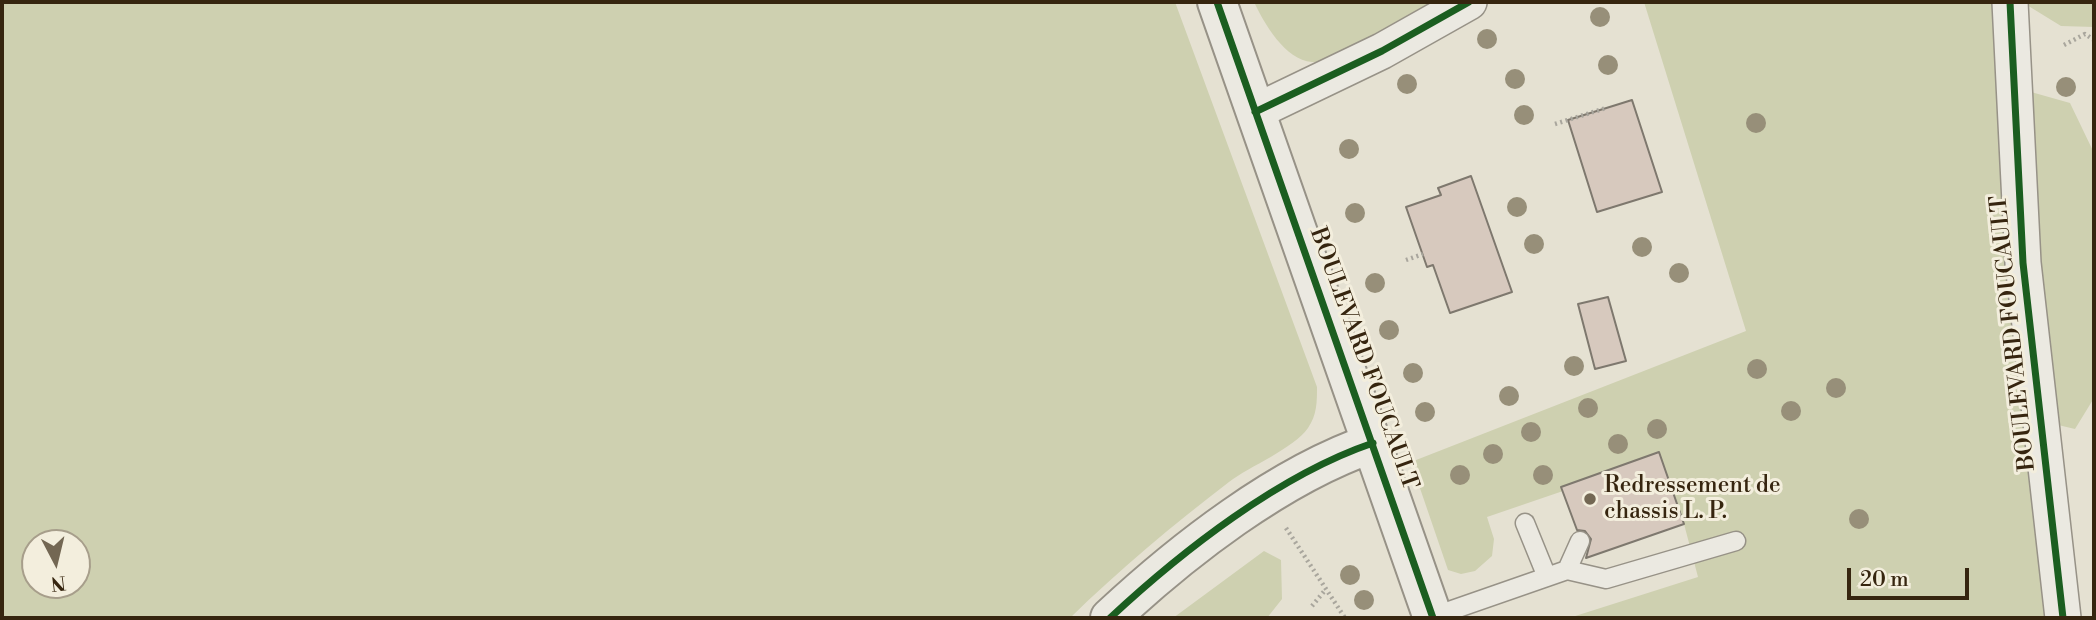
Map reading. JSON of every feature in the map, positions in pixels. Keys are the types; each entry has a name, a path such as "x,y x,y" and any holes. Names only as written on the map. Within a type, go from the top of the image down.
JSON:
{"street":[{"name":"BOULEVARD FOUCAULT","path":"1217,2 1433,618"},
{"path":"1255,112 1382,51 1469,2"},
{"name":"BOULEVARD FOUCAULT","path":"2010,2 2023,263 2063,618"},
{"path":"1110,618 1182,557 1255,503 1324,463 1373,443"}],"lane":[{"path":"1525,523 1547,578"},
{"path":"1567,570 1580,541"},
{"path":"1433,618 1567,570 1606,579 1736,541"}],"path":[{"path":"2064,45 2085,34 2094,40"},
{"path":"1555,124 1606,108"},
{"path":"1406,260 1423,254"},
{"path":"1281,521 1345,618"},
{"path":"1312,606 1326,589"}],"green space":[{"path":"2,2 1175,2 1317,387 1317,403 1313,418 1301,436 1208,498 1127,565 1070,618 2,618"},
{"path":"1254,2 1444,2 1358,48 1324,61 1312,62 1302,60 1284,48 1263,20"},
{"path":"1644,2 1998,2 2050,618 1569,618 1698,577 1684,524 1659,453 1562,487 1563,491 1487,517 1494,539 1492,556 1475,571 1461,574 1448,570 1411,462 1746,331"},
{"path":"2022,2 2094,2 2094,27 2061,26"},
{"path":"2024,90 2070,103 2094,153 2094,398 2075,429 2054,424"},
{"path":"1264,551 1281,560 1282,599 1267,618 1173,618"}],"building":[{"path":"1632,100 1662,192 1597,212 1568,120"},
{"path":"1471,176 1512,292 1450,313 1433,265 1427,267 1406,207 1441,195 1438,188"},
{"path":"1608,297 1626,361 1595,369 1578,304"},
{"path":"1659,452 1684,524 1586,558 1591,539 1585,531 1577,530 1561,487"}],"cycle path":[{"path":"1217,2 1433,618"},
{"path":"1255,112 1382,51 1469,2"},
{"path":"2010,2 2023,263 2063,618"},
{"path":"1110,618 1168,567 1233,517 1302,474 1373,443"}],"place":[{"name":"Redressement de chassis L. P.","path":"1590,499"}]}
